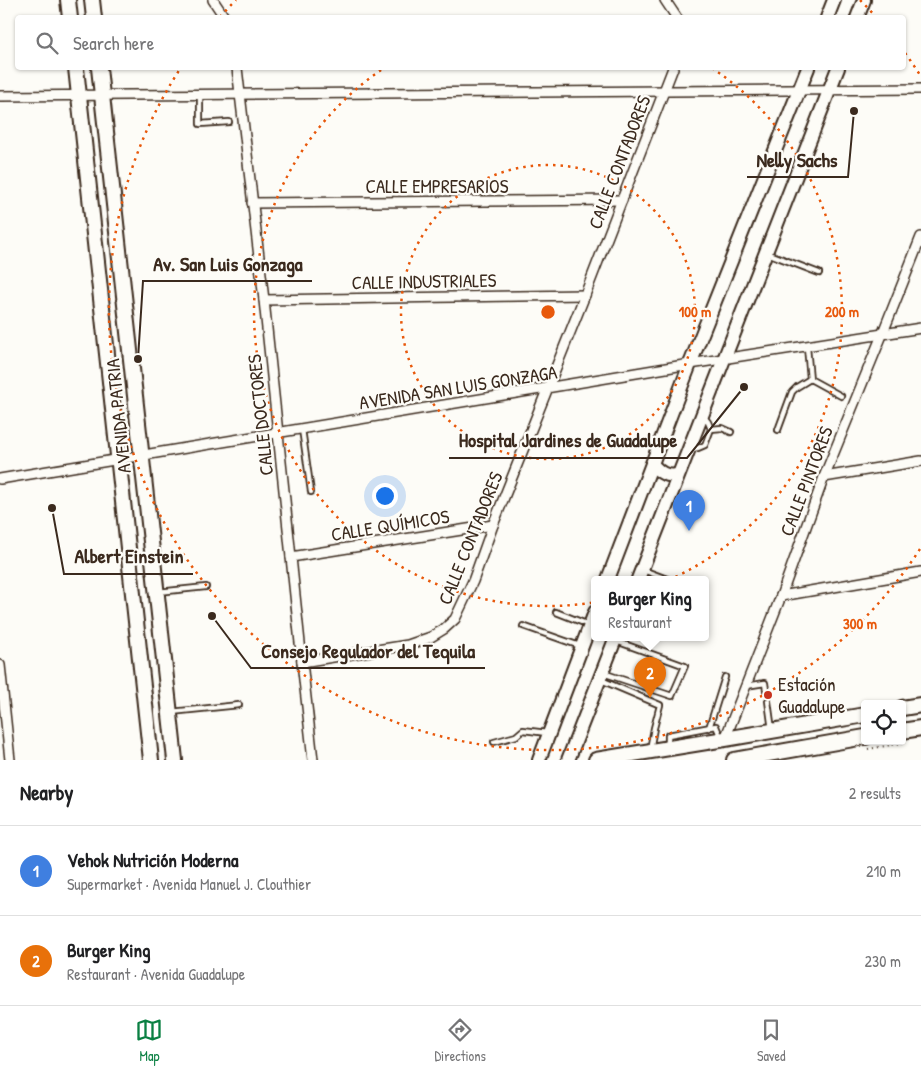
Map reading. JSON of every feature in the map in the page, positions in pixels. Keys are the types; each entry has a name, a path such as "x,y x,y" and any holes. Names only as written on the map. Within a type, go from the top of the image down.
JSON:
{"main road":[{"path":"68,0 70,15"},
{"path":"92,0 94,15"},
{"path":"828,15 834,0"},
{"path":"858,15 864,0"},
{"name":"AVENIDA PATRIA","path":"76,70 151,760"},
{"name":"AVENIDA PATRIA","path":"99,70 175,760"},
{"path":"609,576 690,364 807,70"},
{"path":"640,574 837,70"},
{"path":"652,464 658,472 665,475 678,475"},
{"path":"539,760 590,625"},
{"path":"568,760 614,641"},
{"path":"906,707 921,704"},
{"path":"596,760 861,715"},
{"path":"906,730 921,728"},
{"path":"734,760 861,738"}],"street":[{"path":"212,0 223,15"},
{"path":"665,0 675,15"},
{"name":"CALLE DOCTORES","path":"237,70 264,300 313,760"},
{"name":"CALLE CONTADORES","path":"302,662 408,645 431,638 444,630 455,619 473,581 493,525 672,70"},
{"path":"0,96 921,89"},
{"name":"CALLE EMPRESARIOS","path":"252,203 622,200"},
{"name":"CALLE PINTORES","path":"723,739 781,596 824,477 921,237"},
{"name":"CALLE INDUSTRIALES","path":"264,300 585,295"},
{"name":"AVENIDA SAN LUIS GONZAGA","path":"0,478 690,364 921,328"},
{"path":"824,477 921,461"},
{"name":"CALLE QUÍMICOS","path":"291,557 493,525"},
{"path":"781,596 921,572"},
{"path":"0,665 3,725 10,760"}],"lane":[{"path":"200,95 200,124 229,122"},
{"path":"766,253 819,274"},
{"path":"807,347 810,380"},
{"path":"810,380 841,396"},
{"path":"778,430 792,392 810,380"},
{"path":"688,449 705,445 711,429 702,415"},
{"path":"711,429 722,428 731,432"},
{"path":"302,429 311,492"},
{"path":"156,592 206,587"},
{"path":"556,612 590,625"},
{"path":"523,626 582,646"},
{"path":"601,676 672,696 685,666 620,641"},
{"path":"601,676 660,705 650,751"},
{"path":"709,728 726,676"},
{"path":"746,686 765,683 766,690"},
{"path":"768,701 772,731"},
{"path":"170,712 239,705"},
{"path":"668,748 668,735 716,726 723,739"},
{"path":"494,742 516,736 523,730 549,733"}],"place":[{"name":"Nelly Sachs","path":"854,111"},
{"name":"Av. San Luis Gonzaga","path":"138,359"},
{"name":"Hospital Jardines de Guadalupe","path":"744,387"},
{"name":"Albert Einstein","path":"52,508"},
{"name":"Vehok Nutrición Moderna","path":"689,531"},
{"name":"Consejo Regulador del Tequila","path":"212,616"},
{"name":"Estación Guadalupe","path":"768,695"},
{"name":"Burger King","path":"650,698"}]}
